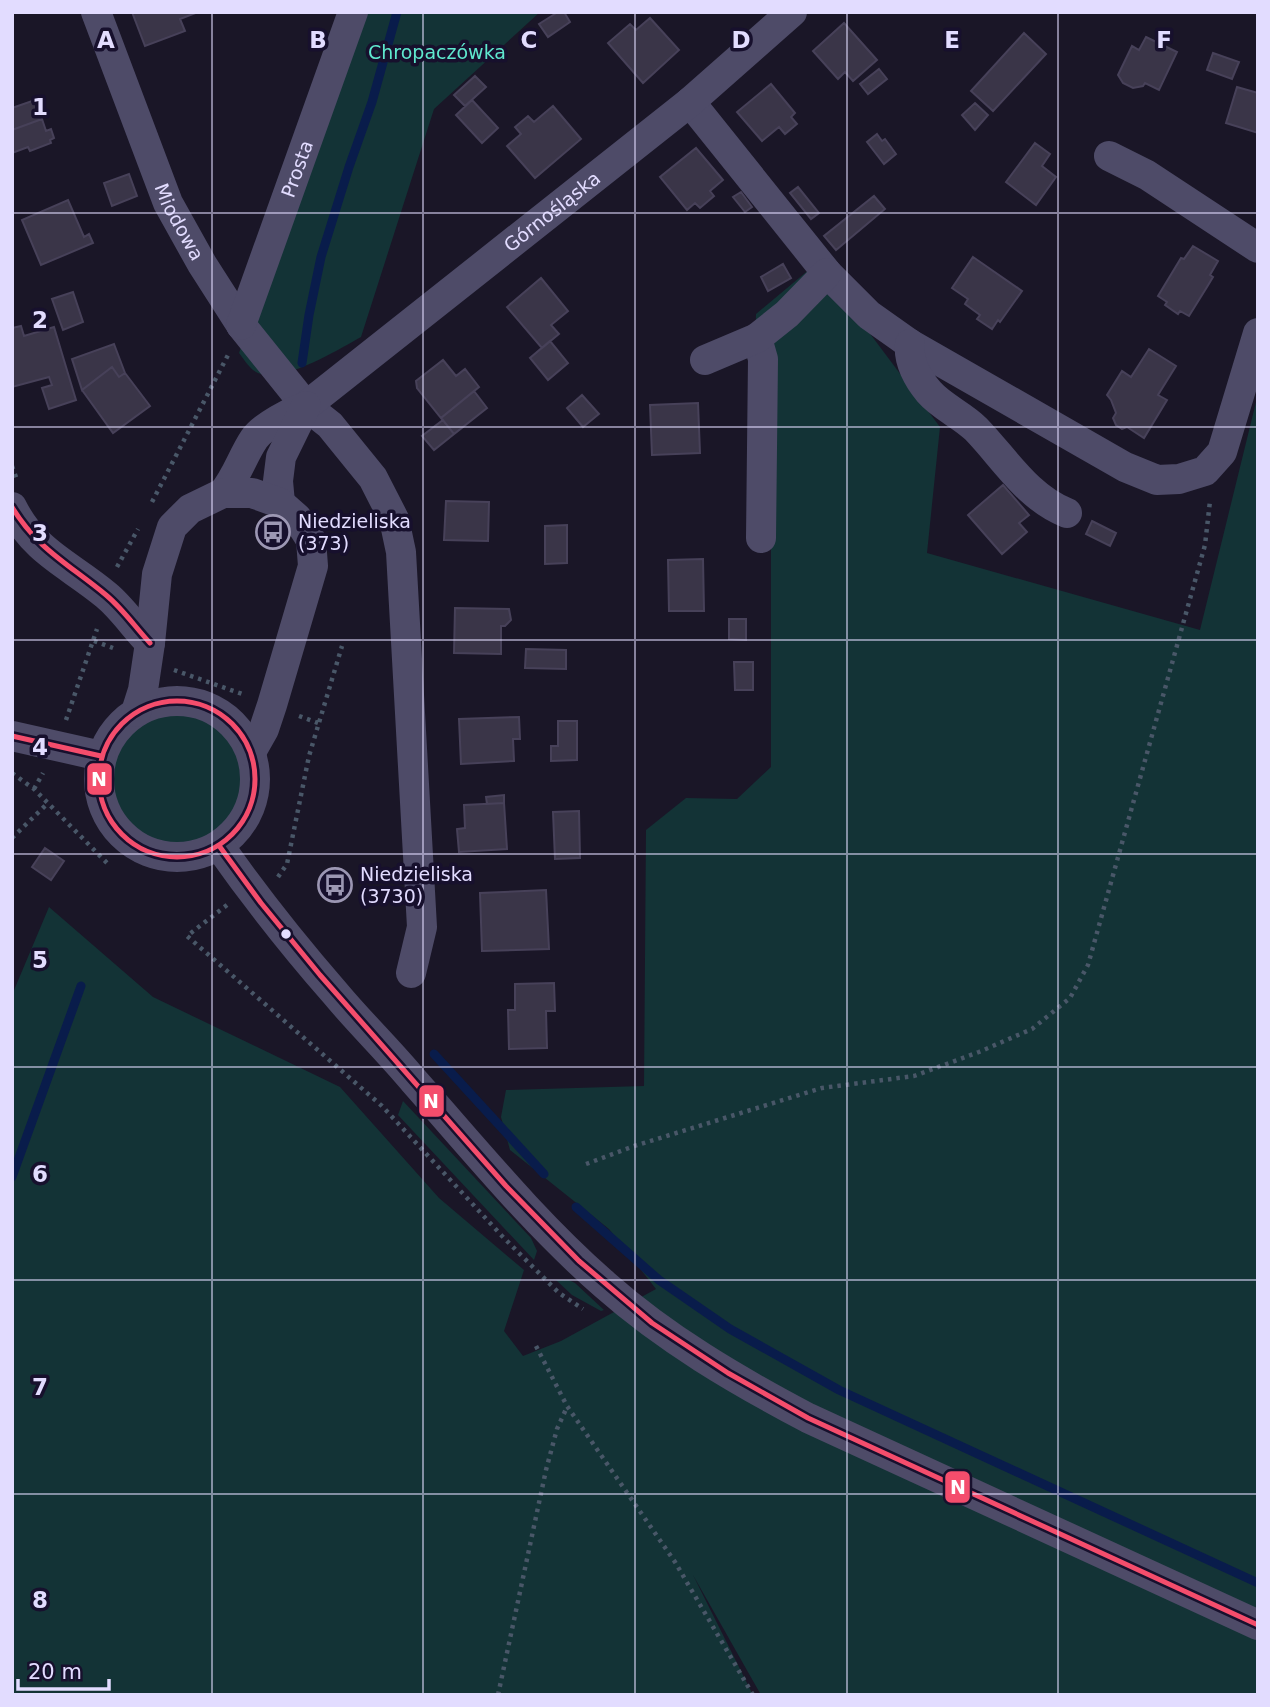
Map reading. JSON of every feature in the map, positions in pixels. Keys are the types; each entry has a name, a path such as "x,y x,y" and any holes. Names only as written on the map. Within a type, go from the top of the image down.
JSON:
{"street":[{"name":"Miodowa","path":"96,12 168,203 202,264 241,325 306,406 330,425 373,478 394,519 401,552 422,927 411,973"},
{"name":"Prosta","path":"241,325 353,12"},
{"name":"Górnośląska","path":"223,493 233,481 255,437 288,414 306,406 690,102 792,12"},
{"path":"690,102 827,272 869,315 910,344 1125,467 1157,480 1179,479 1205,471 1222,452 1258,333"},
{"path":"1108,156 1147,175 1258,248"},
{"path":"705,360 757,338 787,314 827,272"},
{"path":"757,338 762,359 761,538"},
{"path":"910,344 909,358 929,392 974,427 1049,506 1067,513"},
{"name":"Górnośląska","path":"280,503 278,481 281,457 306,406"},
{"path":"136,712 143,690 157,574 172,527 190,509 223,493 252,493 280,503 297,518 311,540 313,566 264,729 251,752"},
{"path":"12,507 24,530 40,547 107,596 148,652"},
{"path":"107,596 157,574"},
{"path":"171,701 204,706 230,722 251,752 253,795 236,833 220,848 191,857 172,857 144,849 131,842 111,821 102,800 99,778 101,756 116,730 136,712 171,701"},
{"path":"12,736 101,756"},
{"path":"220,848 336,995 532,1216 606,1286 649,1321 745,1385 808,1418 1258,1625"}],"path":[{"path":"586,1164 634,1146 822,1088 914,1076 1032,1029 1069,998 1088,965 1205,545 1212,488 1205,471"},
{"path":"94,641 148,652 318,723"},
{"path":"342,646 309,756 287,864 278,877 249,888 187,936 382,1105"},
{"path":"12,773 34,789 107,863"},
{"path":"12,838 48,803"},
{"path":"278,877 283,887"},
{"path":"536,1346 567,1406 675,1562 753,1695"},
{"path":"498,1695 546,1470 557,1429 567,1406"}],"green space":[{"name":"Chropaczówka","path":"365,12 540,12 434,109 361,337 307,365 276,375 263,375 253,370 239,353"},
{"path":"817,263 940,427 927,553 1200,630 1258,394 1258,1695 761,1695 693,1575 753,1695 12,1695 12,995 49,907 153,997 340,1087 439,1198 524,1270 504,1331 523,1356 561,1341 656,1289 609,1229 510,1150 501,1117 506,1090 644,1086 646,830 686,798 737,799 771,767 771,545 749,542 756,314"},
{"path":"179,713 205,718 226,733 241,754 246,780 241,806 226,827 205,842 179,847 153,842 132,827 117,806 112,780 117,754 132,733 153,718"},
{"path":"403,1101 531,1238 537,1251 534,1260 398,1115"},
{"path":"556,1280 575,1283 604,1310 601,1311 572,1295"}],"building":[{"path":"132,12 198,12 180,19 185,31 145,46"},
{"path":"558,12 564,12 570,22 548,37 539,24"},
{"path":"650,18 679,50 643,83 608,43 630,24 636,30"},
{"path":"844,23 877,60 853,81 845,72 838,79 813,51"},
{"path":"1024,33 1046,54 993,111 971,91"},
{"path":"1146,37 1177,52 1159,90 1145,83 1133,88 1123,83 1118,75 1132,46 1139,50"},
{"path":"1213,53 1239,62 1232,79 1207,70"},
{"path":"879,69 887,79 868,94 860,84"},
{"path":"475,76 486,87 465,106 454,95"},
{"path":"771,84 795,113 791,117 797,124 785,134 779,127 762,141 737,112"},
{"path":"1237,87 1258,93 1258,133 1226,123"},
{"path":"35,100 42,119 12,130 12,108"},
{"path":"472,100 498,128 482,143 456,115"},
{"path":"975,103 988,115 975,130 962,115"},
{"path":"553,106 581,139 535,178 507,146 521,134 515,127 528,116 534,122"},
{"path":"42,119 46,131 51,129 54,138 50,140 51,143 30,151 28,147 12,153 12,130"},
{"path":"877,134 882,141 885,139 896,154 884,164 867,142"},
{"path":"1035,143 1050,154 1042,166 1056,177 1036,205 1006,182"},
{"path":"696,148 723,180 710,191 714,196 700,208 695,203 687,210 660,177"},
{"path":"129,174 137,196 112,206 104,183"},
{"path":"798,187 819,213 811,219 790,193"},
{"path":"741,192 752,207 745,212 733,197"},
{"path":"874,196 885,209 836,250 824,236"},
{"path":"68,200 84,237 89,234 93,243 41,265 22,220"},
{"path":"1193,246 1218,261 1210,275 1213,277 1189,316 1180,311 1178,314 1158,296 1181,258 1184,259"},
{"path":"973,257 1022,291 992,329 977,319 980,315 965,304 968,299 952,288"},
{"path":"783,264 791,278 768,291 761,277"},
{"path":"541,278 568,311 551,325 559,334 542,348 507,307"},
{"path":"73,292 83,322 63,330 52,299"},
{"path":"21,326 24,336 54,327 76,400 49,409 42,388 52,385 49,377 12,387 12,328"},
{"path":"550,341 568,363 548,380 530,358"},
{"path":"114,344 125,373 119,377 112,367 82,390 72,359"},
{"path":"1149,349 1176,366 1158,395 1167,400 1144,438 1127,427 1122,429 1116,425 1113,418 1116,413 1107,395 1122,371 1131,377"},
{"path":"443,360 456,376 465,369 479,387 441,418 417,388 416,381"},
{"path":"112,367 119,377 125,373 150,406 113,433 82,390"},
{"path":"474,391 487,408 454,434 441,418"},
{"path":"582,395 599,414 583,427 567,408"},
{"path":"698,403 700,453 652,455 650,405"},
{"path":"443,420 454,434 434,450 422,436"},
{"path":"1003,485 1029,515 1019,523 1027,532 1002,554 968,515"},
{"path":"446,501 489,502 488,541 444,540"},
{"path":"1092,521 1116,533 1110,546 1086,534"},
{"path":"567,525 567,563 545,564 545,526"},
{"path":"703,559 704,611 669,611 668,560"},
{"path":"455,608 509,609 511,620 501,626 501,654 454,653"},
{"path":"729,619 746,619 746,640 729,639"},
{"path":"526,649 566,650 566,669 525,668"},
{"path":"734,662 753,662 753,690 735,690"},
{"path":"519,717 520,739 513,739 514,761 461,764 459,719"},
{"path":"558,721 577,721 577,760 551,761 551,746 558,746"},
{"path":"504,795 504,803 487,804 486,797"},
{"path":"504,803 507,849 459,852 457,829 465,828 464,805"},
{"path":"579,811 580,858 555,859 553,812"},
{"path":"45,848 64,861 51,880 32,867"},
{"path":"546,890 549,949 482,951 480,893"},
{"path":"554,983 555,1011 546,1011 547,1048 509,1049 508,1010 515,1010 515,984"}],"waterway":[{"path":"302,363 321,257 372,102 397,12"},
{"path":"12,1177 81,986"},
{"path":"434,1054 544,1174"},
{"path":"576,1207 659,1280 730,1329 839,1390 1258,1583"}],"transit line":[{"name":"N","path":"12,507 43,545 112,600 150,643"},
{"name":"N","path":"177,701 207,707 232,724 249,749 255,779 249,809 232,834 207,851 177,857 147,851 122,834 105,809 99,779 105,749 122,724 147,707 177,701"},
{"name":"N","path":"12,736 101,756"},
{"name":"N","path":"220,847 261,903 320,975 506,1186 579,1261 652,1323 728,1373 808,1418 1258,1625"}],"place":[{"name":"Niedzieliska (373)","path":"273,532"},
{"name":"Niedzieliska (3730)","path":"335,885"}]}
